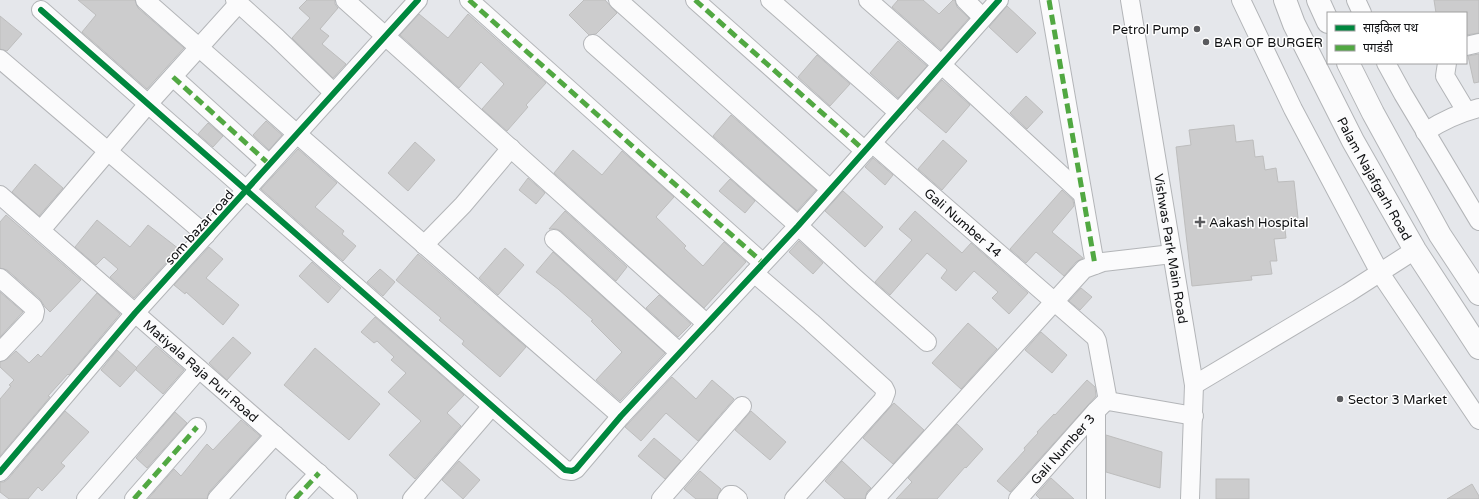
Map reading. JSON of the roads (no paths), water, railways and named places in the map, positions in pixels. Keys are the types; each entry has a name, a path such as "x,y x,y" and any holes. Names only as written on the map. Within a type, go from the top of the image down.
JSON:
{"main road":[{"name":"Palam Najafgarh Road","path":"1285,0 1294,24 1353,141 1415,250 1479,348"},
{"path":"1318,0 1327,20"},
{"path":"1348,64 1373,113 1440,235 1479,294"}],"street":[{"path":"145,0 621,416"},
{"path":"345,0 707,324"},
{"name":"som bazar road","path":"0,472 135,313 418,0"},
{"path":"469,0 758,268 811,322 884,388 886,392 883,400 794,499"},
{"path":"618,0 830,189"},
{"name":"Gali Number 14","path":"695,0 1095,337 1097,341 1102,406 1096,499"},
{"path":"770,0 899,113"},
{"path":"868,0 942,65 1082,194"},
{"path":"965,0 983,18"},
{"path":"41,10 565,470 572,471 621,416 798,226 999,0"},
{"path":"1049,0 1095,265"},
{"name":"Vishwas Park Main Road","path":"1130,0 1194,385 1190,499"},
{"path":"1241,0 1293,109 1380,273 1479,420"},
{"path":"1356,0 1362,12"},
{"path":"41,230 107,151 199,48 237,2 334,93"},
{"path":"1467,46 1479,43"},
{"path":"593,44 927,342"},
{"path":"0,59 206,236"},
{"path":"1387,64 1425,132 1479,221"},
{"path":"1425,132 1441,122 1472,109 1445,76 1447,64"},
{"path":"173,77 269,164"},
{"path":"424,245 463,205 511,148"},
{"name":"Matiyala Raja Puri Road","path":"2,201 41,230 348,499"},
{"path":"554,239 680,353"},
{"path":"1194,385 1380,273 1415,250"},
{"path":"874,499 1084,269 1103,262 1172,254"},
{"path":"0,278 33,307 35,311 34,316 0,352"},
{"path":"86,499 199,369"},
{"path":"412,499 492,406"},
{"path":"661,499 742,406"},
{"path":"1102,406 1194,416"},
{"name":"Gali Number 3","path":"1018,499 1102,406"},
{"path":"134,499 196,427"},
{"path":"217,499 275,435"},
{"path":"295,499 319,473"},
{"path":"726,499 730,495 733,495 738,499"}],"place":[{"name":"Petrol Pump","path":"1197,29"},
{"name":"BAR OF BURGER","path":"1206,42"},
{"name":"Aakash Hospital","path":"1200,222"},
{"name":"Sector 3 Market","path":"1340,399"}]}
